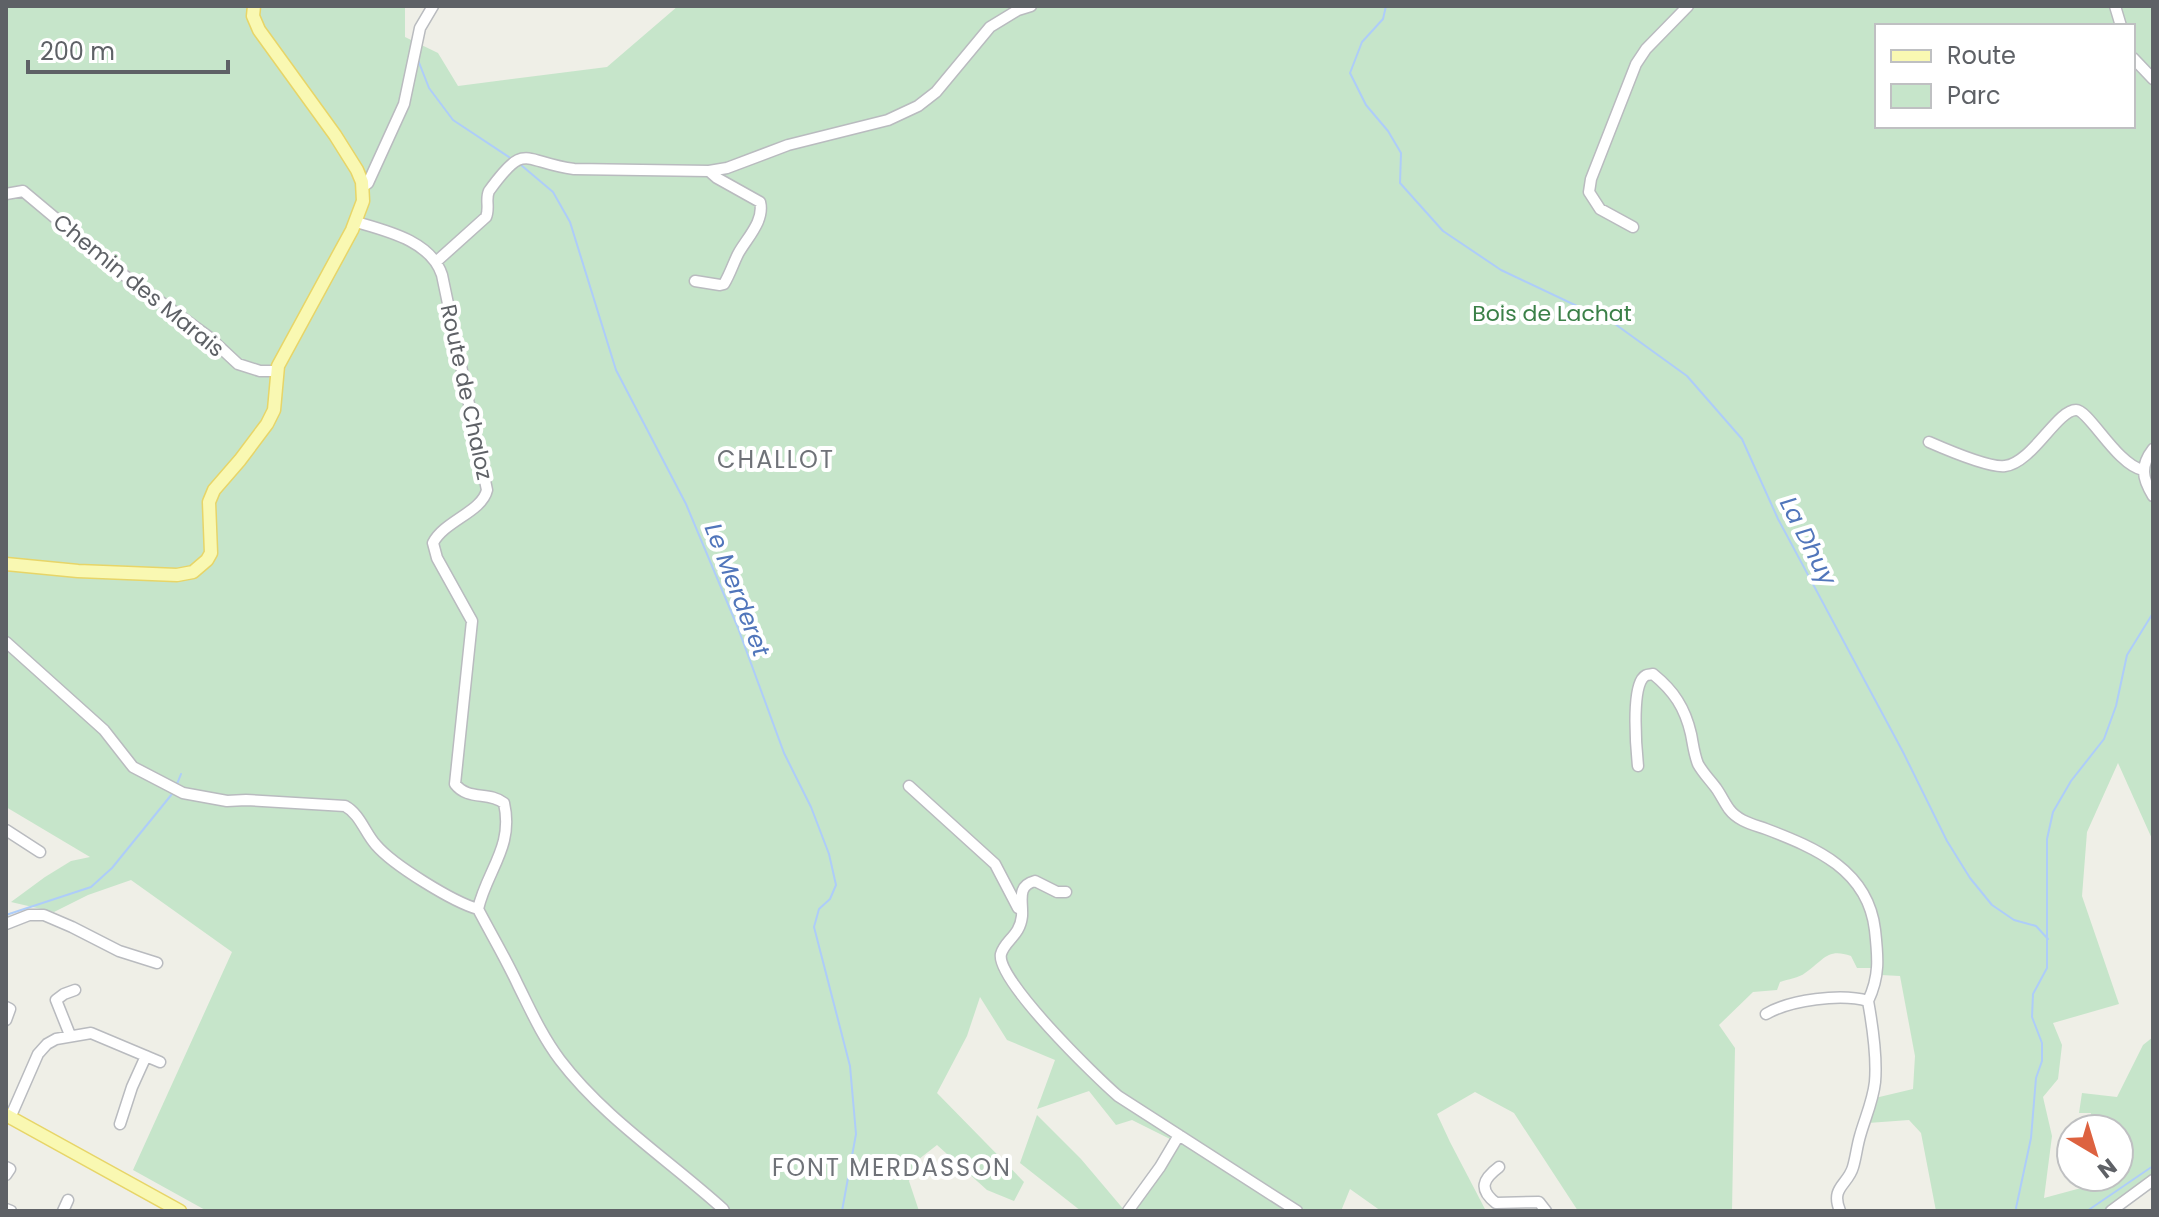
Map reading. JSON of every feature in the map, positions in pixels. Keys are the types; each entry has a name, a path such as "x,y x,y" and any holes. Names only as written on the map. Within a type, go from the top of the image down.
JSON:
{"main road":[{"path":"6,564 177,575 193,572 211,553 209,502 214,490 267,424 274,410 277,371 286,350 356,222 363,201 357,170 259,30 253,16 254,6"},
{"path":"8,1116 161,1206 180,1211"}],"street":[{"path":"362,187 368,183 404,104 420,28 433,6"},
{"path":"356,222 410,241 437,261 486,217 489,207 487,194 502,172 515,161 532,158 574,169 709,171 739,164 788,145 888,120 924,102 936,92 990,27 1031,6"},
{"path":"1633,227 1600,209 1589,192 1591,179 1636,64 1646,49 1688,6"},
{"path":"2135,60 2153,79"},
{"path":"695,281 724,284 757,223 762,206 709,171"},
{"name":"Chemin des Marais","path":"6,194 23,191 121,273 209,337 238,364 260,371 277,371"},
{"name":"Route de Chaloz","path":"437,261 487,490 483,500 441,531 433,543 437,558 472,621 455,784 466,793 496,797 504,803 506,810 505,842 484,887 478,909"},
{"path":"1929,442 2002,467 2016,463 2061,418 2070,411 2078,410 2129,464 2143,470"},
{"path":"2153,449 2143,470 2153,496"},
{"path":"6,642 104,730 133,767 172,788 211,800 345,806 353,811 380,850 455,900 478,909 535,1023 562,1062 604,1108 724,1211"},
{"path":"1638,766 1637,698 1643,678 1653,674 1681,702 1699,765 1730,810 1746,822 1823,854 1855,880 1864,893 1874,917 1877,947 1876,985 1868,1001 1875,1079 1852,1172 1837,1193 1840,1211"},
{"path":"909,786 995,864 1022,914"},
{"path":"6,830 40,852"},
{"path":"1066,892 1057,892 1035,881 1023,887 1019,930 1001,953 1001,962 1018,989 1056,1037 1118,1096 1297,1211"},
{"path":"6,924 29,915 44,915 119,951 157,963"},
{"path":"70,1035 56,1000 75,990"},
{"path":"1766,1014 1774,1009 1808,1001 1858,998 1868,1001"},
{"path":"6,1007 10,1009 6,1020"},
{"path":"8,1116 38,1054 47,1044 70,1035 91,1033 160,1062"},
{"path":"120,1124 146,1056"},
{"path":"1128,1211 1179,1135"},
{"path":"6,1167 10,1169 6,1175"},
{"path":"1499,1167 1486,1176 1484,1182 1492,1201 1539,1202 1546,1211"},
{"path":"2111,1211 2153,1180"},
{"path":"63,1211 68,1200"}],"green space":[{"name":"Bois de Lachat","path":"6,6 405,6 405,37 438,53 458,86 607,67 678,6 2153,6 2153,841 2118,763 2087,832 2082,896 2119,1004 2053,1023 2062,1045 2058,1079 2043,1097 2052,1136 2044,1198 2063,1193 2131,1193 2103,1211 1936,1211 1921,1133 1909,1120 1868,1123 1875,1098 1913,1089 1915,1056 1900,976 1881,975 1875,968 1857,968 1851,956 1836,953 1803,975 1780,982 1777,990 1753,992 1719,1025 1735,1048 1732,1211 1578,1211 1514,1113 1475,1092 1437,1114 1486,1211 1381,1211 1350,1189 1341,1211 1131,1211 1172,1140 1132,1120 1116,1125 1089,1091 1037,1109 1055,1060 1007,1040 980,997 967,1036 937,1093 1024,1182 1014,1201 987,1190 937,1145 919,1159 909,1181 919,1211 207,1211 133,1170 232,952 131,880 88,895 54,912 11,902 71,861 90,857 6,807"},
{"path":"2153,1037 2153,1173 2135,1189 2135,1113 2079,1113 2082,1093 2117,1097 2143,1045"},
{"path":"1037,1115 1081,1159 1125,1211 1081,1211 1020,1163"}],"waterway":[{"name":"La Dhuy","path":"1386,6 1383,19 1362,42 1350,73 1366,105 1388,131 1401,153 1400,183 1443,231 1501,270 1615,324 1687,376 1742,439 1778,519 1903,752 1947,841 1970,878 1992,905 2014,920 2036,926 2048,939"},
{"name":"Le Merderet","path":"418,60 429,88 453,120 512,159"},
{"name":"Le Merderet","path":"521,165 553,192 570,222 616,370 686,504 738,628 784,753 811,807 829,854 836,885 830,899 819,909 814,927 850,1066 856,1134 842,1211"},
{"path":"2017,1211 2031,1138 2036,1078 2042,1061 2042,1043 2032,1017 2033,994 2047,968 2047,839 2053,812 2071,781 2104,739 2116,706 2127,655 2153,613"},
{"path":"177,784 181,774"},
{"path":"6,915 91,887 112,868 172,794"},
{"path":"2087,1211 2153,1166"}],"district":[{"name":"CHALLOT","path":"776,460"},
{"name":"FONT MERDASSON","path":"892,1168"}]}
